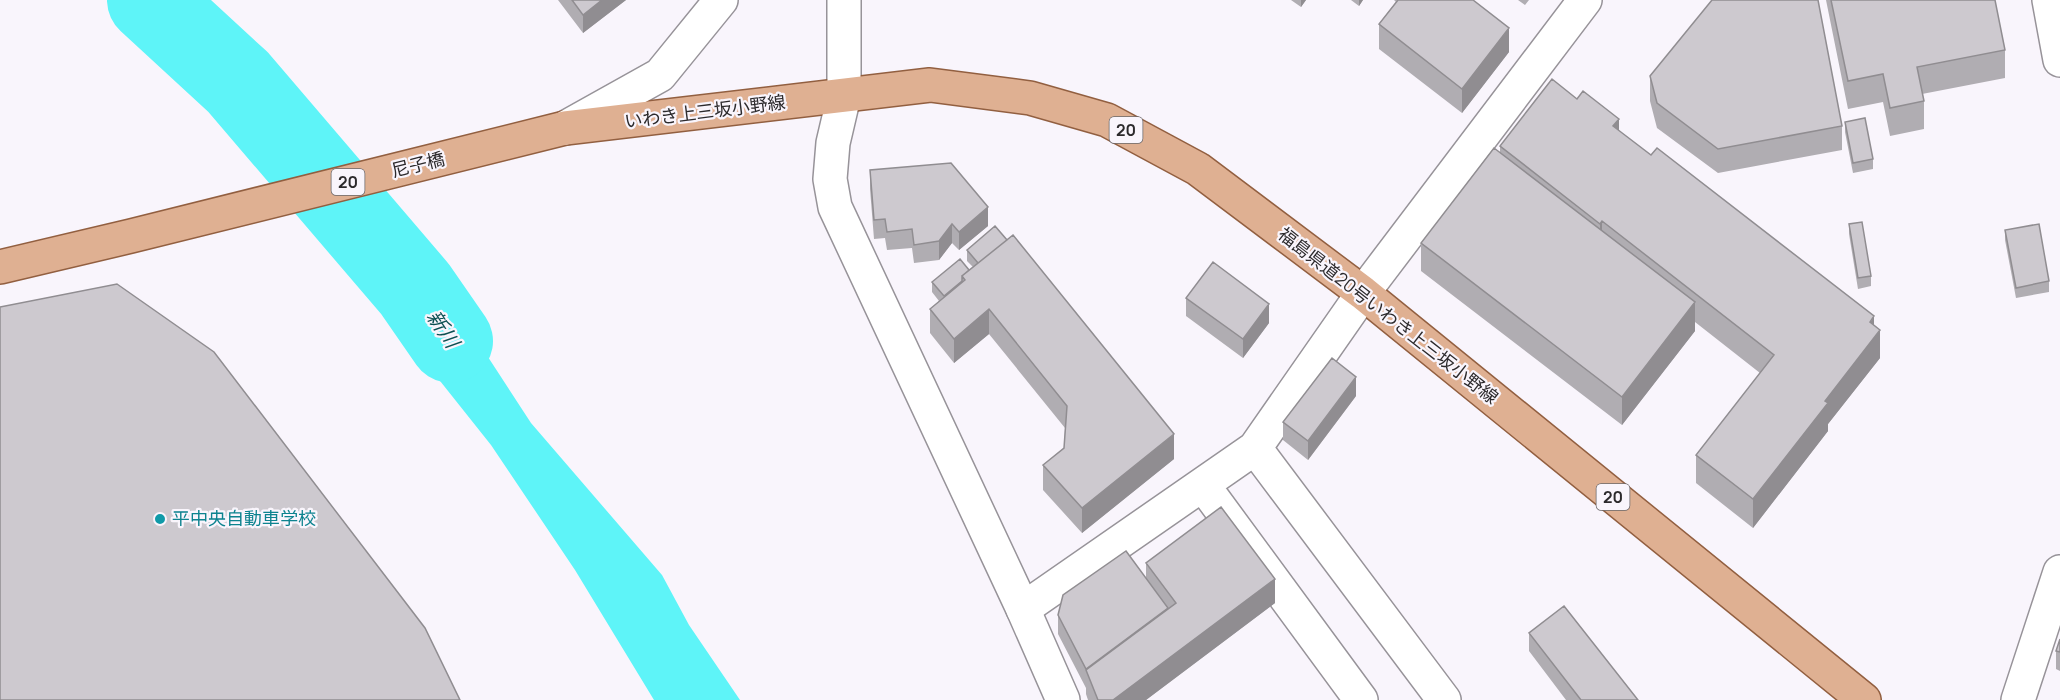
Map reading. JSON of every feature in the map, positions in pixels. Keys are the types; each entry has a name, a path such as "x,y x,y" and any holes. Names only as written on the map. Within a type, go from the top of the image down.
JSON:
{"main road":[{"name":"福島県道20号いわき上三坂小野線","path":"844,96 930,84 1030,98 1107,120 1198,169 1363,293 1864,700"},
{"name":"いわき上三坂小野線","path":"565,128 844,96"},
{"name":"尼子橋","path":"0,267 565,128"}],"street":[{"path":"565,128 660,75 721,0"},
{"path":"844,0 844,96 833,144 830,179 835,207 1023,609 1063,700"},
{"path":"1023,609 1255,448 1363,293 1585,0"},
{"path":"2049,0 2060,60"},
{"path":"1255,448 1444,700"},
{"path":"1203,485 1361,700"},
{"path":"2018,700 2060,572"}],"water":[{"path":"423,238 445,291 531,423 662,575 689,625 740,700 654,700 575,570 491,445 343,259"}],"building":[{"path":"572,0 602,0 583,15"},
{"path":"1398,0 1473,0 1509,28 1462,89 1379,24"},
{"path":"1712,0 1818,0 1842,126 1718,149 1657,103 1650,76"},
{"path":"1831,0 1995,0 2005,50 1917,67 1924,101 1890,108 1883,74 1848,81"},
{"path":"1552,79 1577,99 1583,91 1619,119 1613,126 1651,155 1657,148 1874,316 1870,322 1880,330 1825,401 1828,403 1753,499 1696,455 1774,355 1602,221 1600,224 1500,146"},
{"path":"1865,118 1873,159 1853,163 1845,122"},
{"path":"1494,148 1695,302 1622,397 1421,243"},
{"path":"951,163 988,207 959,232 952,224 939,241 914,245 912,229 887,232 885,219 874,220 870,170"},
{"path":"1862,222 1871,276 1858,278 1849,224"},
{"path":"2039,224 2049,281 2016,288 2005,230"},
{"path":"995,226 1007,240 978,263 967,250"},
{"path":"1013,235 1174,434 1082,508 1043,465 1064,448 1067,406 989,309 954,339 930,309 965,280 962,276"},
{"path":"960,259 969,270 962,276 962,281 944,296 932,282"},
{"path":"1213,262 1269,304 1243,339 1186,298"},
{"name":"平中央自動車学校","path":"117,284 214,352 425,628 460,700 0,700 0,307"},
{"path":"1332,358 1356,377 1308,441 1283,422"},
{"path":"1221,507 1275,579 1113,700 1098,700 1086,670 1176,603 1146,563"},
{"path":"1126,551 1168,608 1086,669 1058,615 1063,595"},
{"path":"1564,606 1638,700 1581,700 1529,633"},
{"path":"2060,639 2060,652 2056,651"}],"waterway":[{"name":"新川","path":"149,0 238,82 415,289 451,341"}],"place":[{"name":"平中央自動車学校","path":"160,519"}]}
